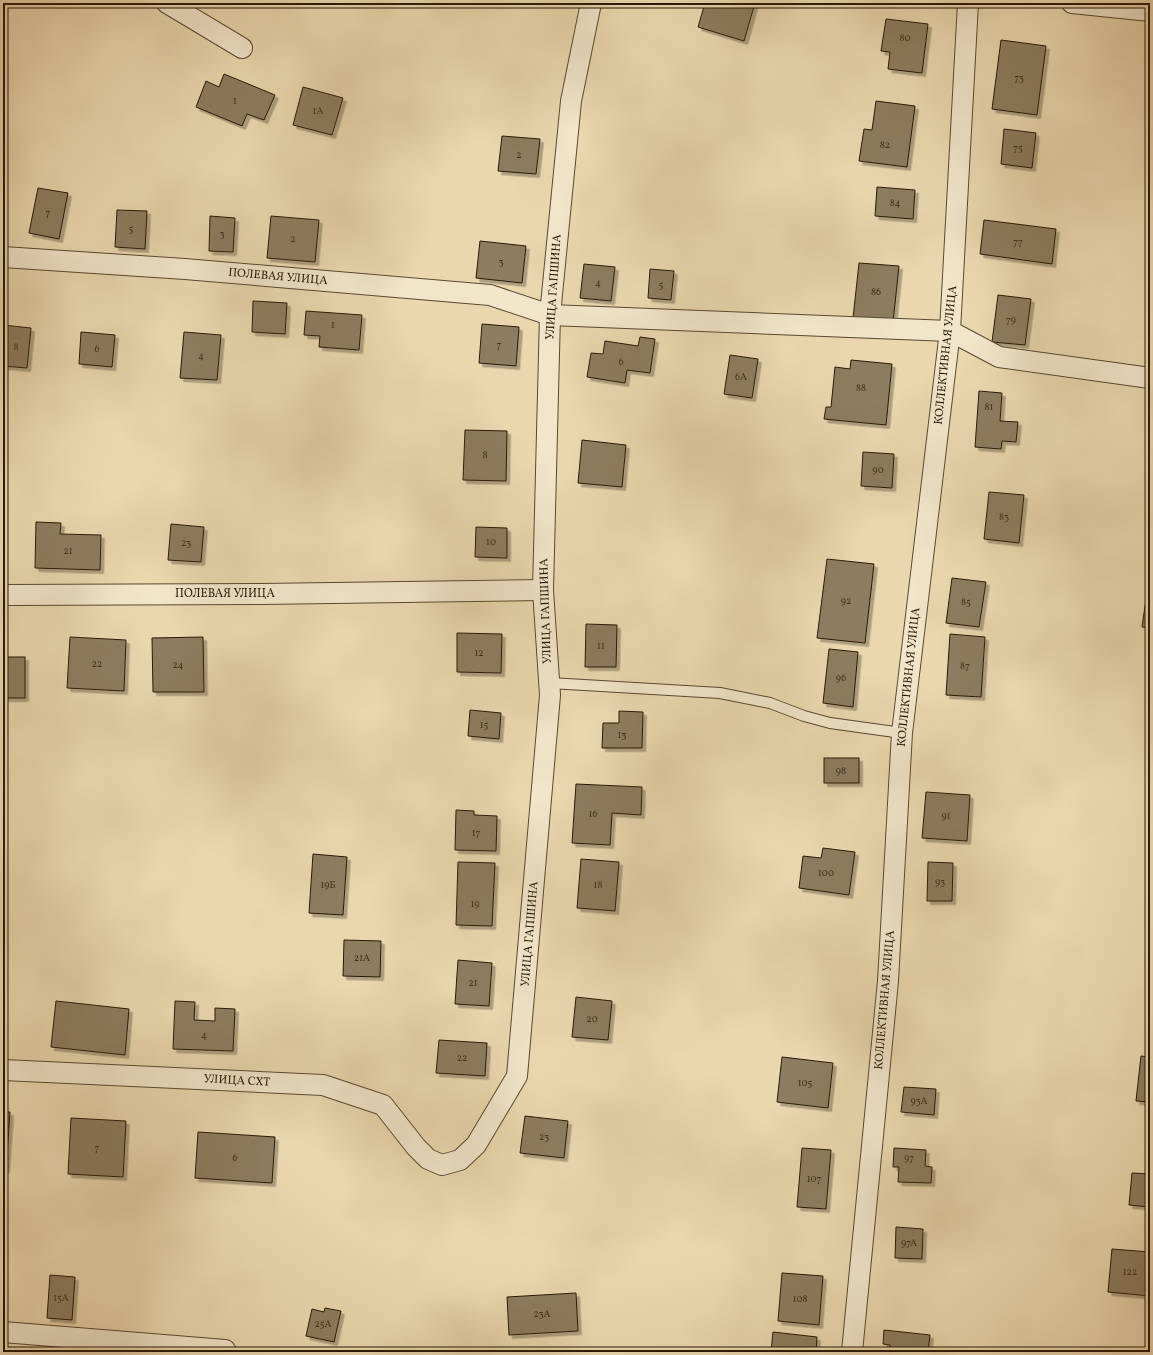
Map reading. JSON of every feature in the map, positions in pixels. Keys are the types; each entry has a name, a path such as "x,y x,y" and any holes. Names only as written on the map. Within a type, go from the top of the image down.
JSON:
{"street":[{"path":"167,3 242,48"},
{"name":"УЛИЦА ГАПШИНА","path":"442,1164 460,1160 476,1145 518,1076 550,695 543,590 550,315 571,101 591,3"},
{"name":"КОЛЛЕКТИВНАЯ УЛИЦА","path":"852,1352 888,981 902,733 950,331 968,3"},
{"path":"1072,3 1150,11"},
{"name":"ПОЛЕВАЯ УЛИЦА","path":"3,257 193,270 490,295 550,315 950,331"},
{"path":"950,331 999,357 1150,378"},
{"name":"ПОЛЕВАЯ УЛИЦА","path":"3,595 253,594 543,590"},
{"name":"УЛИЦА СХТ","path":"3,1070 323,1085 383,1105 416,1147 428,1159 442,1164"},
{"path":"3,1332 29,1343 225,1351"}],"lane":[{"path":"550,683 720,693 770,703 804,716 830,723 902,733"}],"building":[{"path":"705,3 755,3 744,41 698,27"},
{"path":"886,19 928,24 922,73 888,69 890,52 881,51"},
{"path":"1001,40 1046,46 1037,115 992,109"},
{"path":"224,74 275,95 264,120 247,114 242,126 196,107 206,81 219,87"},
{"path":"303,87 343,98 332,135 293,125"},
{"path":"876,101 915,106 907,167 859,161 864,129 872,130"},
{"path":"1004,129 1036,133 1032,168 1001,164"},
{"path":"502,136 540,139 536,174 498,171"},
{"path":"877,187 915,190 913,219 875,216"},
{"path":"38,188 68,193 59,239 29,233"},
{"path":"117,210 147,211 145,249 115,247"},
{"path":"210,216 235,218 233,252 209,251"},
{"path":"271,216 319,220 315,262 267,258"},
{"path":"984,220 1056,229 1052,264 980,254"},
{"path":"480,241 526,246 522,283 476,278"},
{"path":"859,263 899,266 893,322 853,318"},
{"path":"584,264 615,267 611,301 580,298"},
{"path":"650,269 674,271 671,300 648,298"},
{"path":"998,295 1031,299 1025,345 992,342"},
{"path":"253,301 287,303 285,334 252,332"},
{"path":"306,311 362,315 359,350 319,347 320,336 304,335"},
{"path":"482,324 519,327 516,366 479,363"},
{"path":"3,325 31,328 27,368 3,366"},
{"path":"81,332 115,335 112,367 79,364"},
{"path":"184,332 221,335 217,380 180,378"},
{"path":"640,337 655,339 650,373 627,370 625,383 587,377 591,353 603,354 605,341 638,346"},
{"path":"730,355 758,359 752,398 724,394"},
{"path":"851,360 892,364 886,425 824,419 826,407 831,407 835,367 850,369"},
{"path":"979,391 1002,393 1000,421 1018,422 1016,442 1002,441 1001,449 975,447"},
{"path":"465,430 507,431 506,481 463,480"},
{"path":"582,440 626,445 622,487 578,483"},
{"path":"863,452 894,454 892,488 861,486"},
{"path":"989,492 1024,495 1019,543 984,539"},
{"path":"36,522 61,523 60,534 101,535 100,570 35,568"},
{"path":"171,524 204,527 201,562 168,560"},
{"path":"476,527 507,528 507,558 475,557"},
{"path":"827,559 874,564 865,643 817,638"},
{"path":"952,578 986,582 979,627 946,623"},
{"path":"1150,578 1150,628 1142,627"},
{"path":"586,624 617,625 616,667 585,667"},
{"path":"457,633 502,634 501,673 457,672"},
{"path":"950,634 985,637 981,697 946,695"},
{"path":"70,637 126,640 124,691 67,688"},
{"path":"203,637 204,692 153,692 152,638"},
{"path":"829,649 858,652 853,707 823,703"},
{"path":"3,657 25,657 25,698 3,698"},
{"path":"470,710 501,713 499,739 468,736"},
{"path":"619,711 643,712 642,748 602,748 603,723 619,723"},
{"path":"824,758 859,758 859,783 824,783"},
{"path":"576,784 642,787 641,815 612,813 610,845 572,843"},
{"path":"926,792 970,795 967,841 922,838"},
{"path":"456,810 474,811 474,815 497,816 496,851 455,850"},
{"path":"823,848 855,852 849,895 799,888 803,856 821,858"},
{"path":"313,854 347,857 343,915 309,913"},
{"path":"581,859 619,862 615,911 577,908"},
{"path":"458,862 495,863 492,926 456,925"},
{"path":"928,862 953,863 952,901 927,901"},
{"path":"1150,874 1150,907 1147,907"},
{"path":"344,940 381,941 380,977 343,976"},
{"path":"458,960 492,963 489,1006 455,1004"},
{"path":"576,997 612,1001 608,1040 572,1037"},
{"path":"56,1001 129,1009 125,1055 51,1047"},
{"path":"175,1001 195,1002 194,1020 215,1021 215,1008 235,1009 233,1051 173,1049"},
{"path":"439,1040 487,1043 485,1076 436,1073"},
{"path":"1141,1056 1150,1057 1150,1102 1136,1101"},
{"path":"782,1057 833,1063 828,1108 777,1102"},
{"path":"904,1087 936,1089 934,1115 901,1112"},
{"path":"3,1112 10,1112 6,1169 3,1169"},
{"path":"525,1116 568,1121 564,1158 520,1153"},
{"path":"71,1118 126,1121 123,1177 68,1174"},
{"path":"198,1132 275,1137 272,1183 195,1178"},
{"path":"802,1148 831,1150 826,1209 797,1207"},
{"path":"894,1148 926,1150 925,1166 932,1167 931,1183 898,1182 899,1167 893,1167"},
{"path":"1132,1173 1150,1174 1150,1207 1129,1205"},
{"path":"896,1227 923,1229 922,1259 895,1258"},
{"path":"1112,1249 1150,1252 1150,1296 1108,1292"},
{"path":"782,1273 823,1276 819,1325 778,1321"},
{"path":"50,1275 75,1277 72,1320 47,1318"},
{"path":"576,1293 578,1331 509,1335 507,1297"},
{"path":"325,1308 341,1311 334,1342 306,1336 312,1309 324,1312"},
{"path":"884,1330 930,1335 928,1352 889,1352 890,1345 883,1344"},
{"path":"773,1332 817,1337 816,1352 771,1352"}]}
